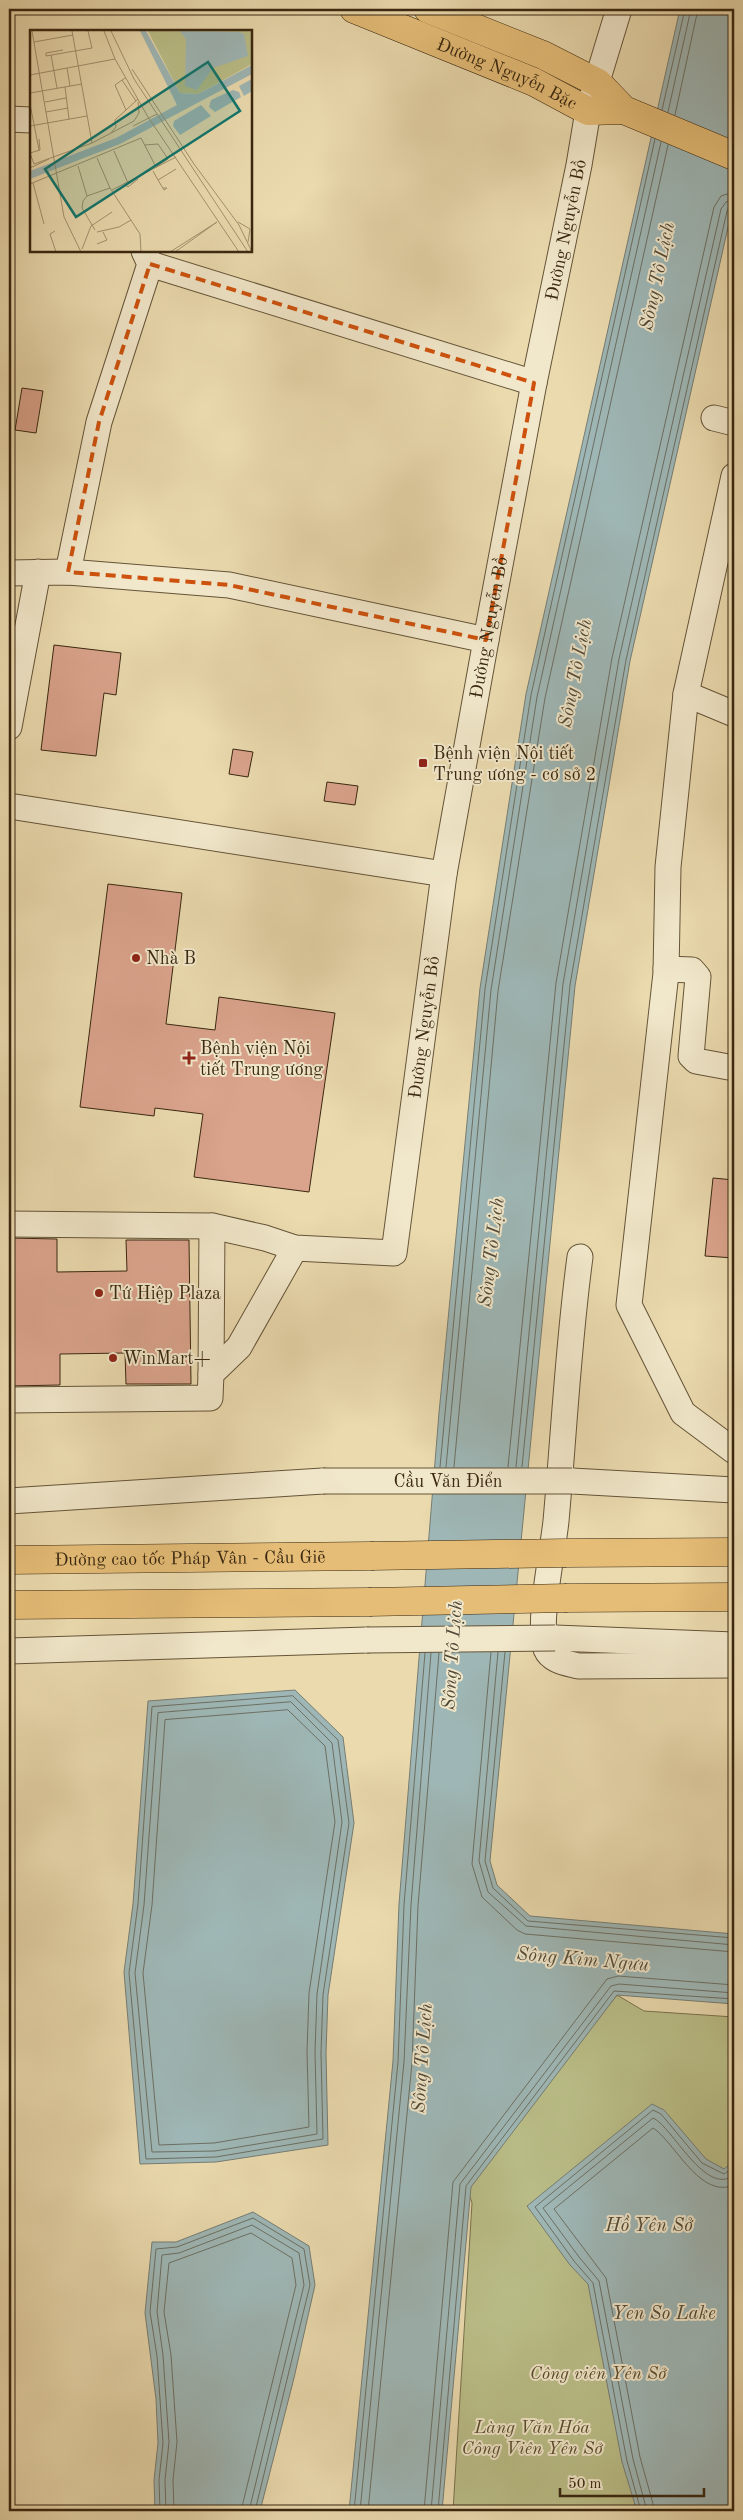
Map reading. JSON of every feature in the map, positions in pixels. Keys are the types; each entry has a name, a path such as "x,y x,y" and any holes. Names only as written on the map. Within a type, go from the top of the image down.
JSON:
{"main road":[{"name":"Đường Nguyễn Bặc","path":"354,9 534,82 588,111 633,114"},
{"name":"Đường Nguyễn Bặc","path":"428,9 543,55 598,84 633,114"},
{"path":"633,114 734,156"},
{"name":"Đường cao tốc Pháp Vân - Cầu Giẽ","path":"9,1560 734,1552"},
{"path":"9,1605 734,1597"}],"street":[{"name":"Đường Nguyễn Bồ","path":"295,1248 394,1253 444,874 486,640 534,383 580,165 588,111 598,84 619,9"},
{"path":"9,119 30,120"},
{"path":"68,572 99,422 147,257 534,383"},
{"path":"734,476 686,694 668,867 666,969 629,1305 683,1413 734,1451"},
{"path":"9,727 38,572"},
{"path":"9,573 68,572 229,585 486,640"},
{"path":"686,694 734,714"},
{"path":"9,806 444,874"},
{"path":"666,969 692,970 696,972 698,977 691,1056 696,1061 734,1068"},
{"path":"9,1224 212,1226 266,1238 295,1248 238,1347 211,1374"},
{"path":"9,1400 210,1398 212,1226"},
{"path":"580,1257 571,1322 556,1521 543,1629 547,1650 559,1661 578,1666 734,1666"},
{"name":"Cầu Văn Điển","path":"9,1501 323,1481 572,1481 734,1490"},
{"path":"9,1651 367,1640 555,1638 734,1645"}],"highlighted area":[{"path":"150,264 534,383 486,640 229,585 68,572 99,422"}],"green space":[{"name":"Công viên Yên Sở","path":"617,1995 644,2011 734,2017 734,2511 453,2511 472,2203 467,2187"}],"water":[{"path":"680,9 734,9 734,201 630,661 575,986 490,1861 497,1885 530,1916 734,1934 734,2004 617,1995 471,2187 442,2511 349,2511 393,2061 399,1904 439,1413 480,988 526,694"},
{"path":"295,1690 343,1737 354,1823 328,1995 326,2053 328,2145 216,2162 140,2164 124,1972 133,1904 148,1701"},
{"name":"Hồ Yên Sở","path":"652,2104 664,2110 706,2159 724,2169 734,2161 734,2511 637,2511 622,2462 588,2284 570,2265 527,2206"},
{"path":"253,2212 309,2246 315,2285 294,2378 260,2511 155,2511 154,2480 158,2443 156,2399 145,2313 152,2242 176,2242"}],"building":[{"path":"22,388 43,391 36,433 15,430"},
{"path":"54,645 121,653 116,695 104,693 96,756 41,750"},
{"path":"233,749 253,752 248,777 229,774"},
{"path":"327,782 358,786 355,805 324,801"},
{"path":"108,884 182,893 166,1024 215,1030 219,997 335,1013 309,1192 194,1177 203,1114 155,1108 154,1116 80,1107"},
{"path":"713,1178 734,1180 734,1258 705,1256"},
{"name":"Tứ Hiệp Plaza","path":"9,1238 57,1239 57,1272 127,1271 126,1240 189,1240 191,1384 126,1384 125,1353 60,1354 60,1385 9,1386"}],"place":[{"name":"Bệnh viện Nội tiết Trung ương - cơ sở 2","path":"423,763"},
{"name":"Nhà B","path":"136,958"},
{"name":"Bệnh viện Nội tiết Trung ương","path":"189,1058"},
{"name":"Tứ Hiệp Plaza","path":"99,1293"},
{"name":"WinMart+","path":"113,1358"}],"water label":[{"name":"Sông Tô Lịch","path":"656,276"},
{"name":"Sông Tô Lịch","path":"574,673"},
{"name":"Sông Tô Lịch","path":"490,1252"},
{"name":"Sông Tô Lịch","path":"451,1655"},
{"name":"Sông Kim Ngưu","path":"583,1958"},
{"name":"Sông Tô Lịch","path":"421,2058"},
{"name":"Yen So Lake","path":"664,2312"}],"park label":[{"name":"Làng Văn Hóa Công Viên Yên Sở","path":"532,2437"}]}
